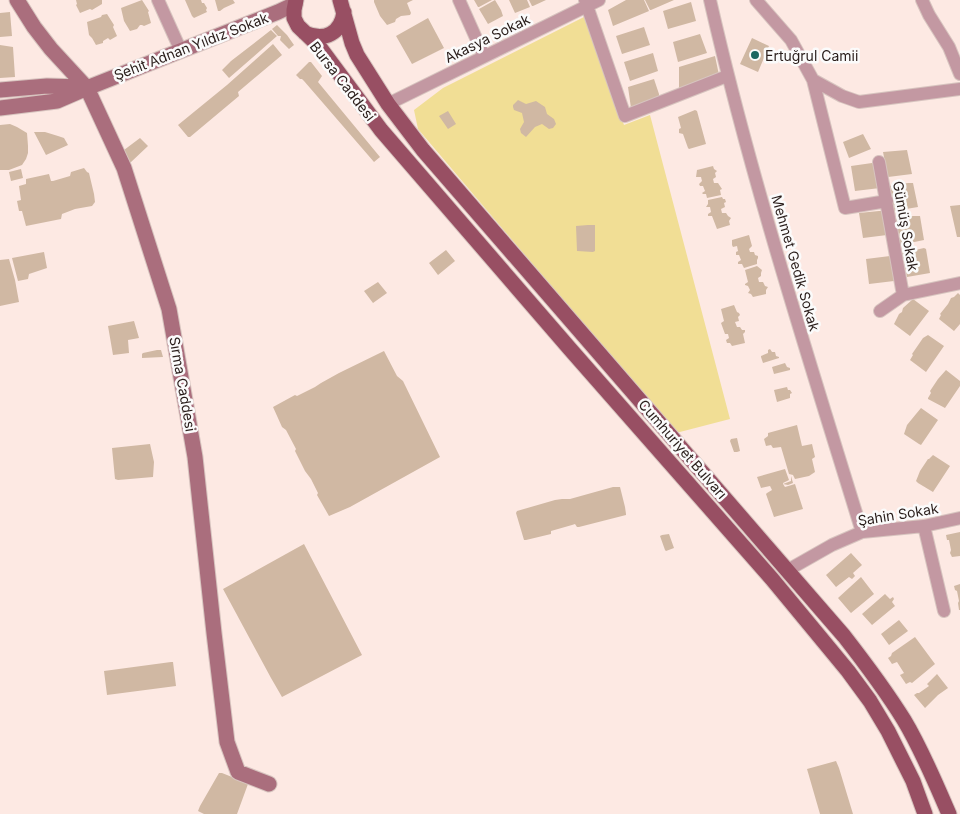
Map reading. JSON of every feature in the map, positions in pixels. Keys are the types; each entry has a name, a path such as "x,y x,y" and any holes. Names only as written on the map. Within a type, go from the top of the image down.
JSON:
{"main road":[{"name":"Bursa Caddesi","path":"296,1 294,18 298,26 318,45 381,130"},
{"name":"Bursa Caddesi","path":"304,32 320,37 334,32 343,19 342,6"},
{"name":"Bursa Caddesi","path":"342,6 357,55 388,104"},
{"name":"Cumhuriyet Bulvarı","path":"388,104 423,150 844,636 876,677 905,721 949,814"},
{"name":"Cumhuriyet Bulvarı","path":"381,130 772,579 848,671 888,731 913,781 925,814"}],"street":[{"name":"Sırma Caddesi","path":"18,0 34,27 51,49 87,88 124,168 169,309 195,457 227,742 238,772 269,784"},
{"path":"158,0 181,51"},
{"path":"459,0 484,56"},
{"name":"Akasya Sokak","path":"388,104 586,3 599,0"},
{"name":"Mehmet Gedik Sokak","path":"710,0 727,76 772,238 862,532"},
{"path":"756,0 791,40 813,80 846,208 887,201"},
{"path":"922,0 949,47 960,74"},
{"name":"Şehit Adnan Yıldız Sokak","path":"0,108 57,101 278,12 296,1"},
{"path":"586,3 625,116 727,76"},
{"path":"813,80 842,96 859,102 960,89"},
{"path":"0,90 47,86 87,88"},
{"name":"Gümüş Sokak","path":"879,162 903,295"},
{"path":"880,311 903,295 960,283"},
{"name":"Şahin Sokak","path":"788,570 832,545 862,532 924,526 960,518"},
{"path":"924,526 944,611"}],"shaded area":[{"path":"584,17 624,125 650,115 730,419 676,433 418,129 414,110 443,88"}],"building":[{"path":"76,0 102,0 102,4 92,10 80,13"},
{"path":"142,0 149,11 151,23 144,26 140,25 137,29 130,31 124,21 121,8"},
{"path":"185,0 201,0 207,8 207,12 194,18"},
{"path":"215,0 233,0 235,3 218,11"},
{"path":"374,0 413,0 407,3 411,13 410,15 401,16 395,22 387,25 380,16"},
{"path":"474,0 492,0 478,7"},
{"path":"495,0 503,16 488,24 479,9"},
{"path":"509,0 527,0 530,7 515,13"},
{"path":"529,0 546,0 532,6"},
{"path":"626,0 644,0 649,11 613,26 608,10"},
{"path":"645,0 674,0 650,10"},
{"path":"691,2 696,21 668,29 663,11"},
{"path":"10,12 12,36 0,37 0,13"},
{"path":"107,14 114,25 117,36 110,40 108,38 103,43 96,45 89,35 87,22"},
{"path":"428,18 444,48 412,64 396,36"},
{"path":"277,25 294,45 289,49 280,40 281,36 278,36 272,29"},
{"path":"644,27 650,45 622,54 616,36"},
{"path":"271,30 277,36 229,78 222,70"},
{"path":"700,34 707,53 678,62 673,42"},
{"name":"Ertuğrul Camii","path":"752,38 769,46 758,72 740,64"},
{"path":"273,44 282,55 238,92 239,96 188,137 178,125"},
{"path":"0,45 13,47 15,77 0,78"},
{"path":"653,53 658,71 630,81 624,62"},
{"path":"715,56 719,75 679,91 679,67"},
{"path":"309,62 322,76 318,82 380,157 374,162 304,81 296,75"},
{"path":"654,79 659,98 631,108 628,87"},
{"path":"518,100 526,104 536,101 545,107 547,114 554,119 556,124 553,128 549,129 542,124 535,127 526,137 521,133 520,129 524,122 522,113 514,110 513,107"},
{"path":"695,110 697,111 706,144 689,149 683,134 679,133 681,128 678,117"},
{"path":"448,111 456,124 448,129 439,116"},
{"path":"10,124 27,133 28,153 22,165 9,170 0,170 0,125"},
{"path":"34,132 45,132 64,138 68,145 46,155"},
{"path":"863,134 871,149 849,158 843,142"},
{"path":"140,138 148,146 130,163 120,153"},
{"path":"907,150 912,174 888,177 883,152"},
{"path":"875,164 880,188 855,191 851,166"},
{"path":"713,166 717,171 715,173 716,177 713,179 714,183 718,183 722,189 720,190 721,195 707,198 706,194 702,193 705,191 703,186 699,184 702,181 701,177 696,177 697,170"},
{"path":"84,168 89,173 94,194 95,202 92,206 62,214 61,219 26,226 22,211 19,211 17,201 21,200 19,186 26,184 26,179 49,174 51,181 53,181 70,176 71,172"},
{"path":"21,169 23,178 11,181 9,172"},
{"path":"913,183 918,207 894,211 889,186"},
{"path":"722,197 726,202 724,203 725,207 721,209 722,213 726,213 731,218 729,221 730,225 717,229 712,216 708,216 711,212 710,207 706,207 708,200"},
{"path":"960,205 960,237 957,237 950,206"},
{"path":"883,211 887,235 863,238 859,213"},
{"path":"920,216 924,240 900,245 895,219"},
{"path":"595,225 595,251 577,251 576,226"},
{"path":"749,235 752,246 749,249 750,252 754,252 758,258 757,264 744,268 742,264 738,264 741,260 739,255 736,255 738,251 737,246 733,247 732,240"},
{"path":"926,249 930,273 907,277 902,253"},
{"path":"446,250 455,261 438,275 429,263"},
{"path":"44,252 47,268 29,274 28,279 18,281 12,258"},
{"path":"890,256 894,281 869,284 866,259"},
{"path":"9,259 19,302 0,306 0,260"},
{"path":"757,266 762,270 761,276 758,278 759,282 763,282 768,287 766,294 753,297 748,293 750,290 748,286 745,285 748,282 745,270"},
{"path":"378,282 387,293 373,303 364,291"},
{"path":"958,293 960,295 960,324 954,331 939,319 940,314 951,298"},
{"path":"913,299 929,311 910,336 894,324 903,308"},
{"path":"734,305 740,315 738,317 739,321 735,322 737,327 745,330 743,334 745,343 732,346 726,340 729,338 728,334 725,334 721,323 724,321 721,309"},
{"path":"134,321 139,338 128,340 129,353 113,355 108,326"},
{"path":"928,335 944,346 926,372 910,360 923,338"},
{"path":"770,349 779,358 763,363 761,356 768,353"},
{"path":"161,350 163,357 142,358 143,353"},
{"path":"384,351 397,376 403,381 440,457 350,507 329,516 273,407"},
{"path":"785,363 790,370 774,374 772,367"},
{"path":"946,370 960,381 960,386 945,408 928,398 931,393 930,391"},
{"path":"787,387 792,393 790,398 777,402 774,390"},
{"path":"921,408 938,420 921,445 904,434 907,425"},
{"path":"797,425 802,446 812,444 815,457 812,459 815,472 809,476 795,479 793,475 789,474 781,447 773,448 771,445 766,446 764,439 768,436 768,433"},
{"path":"737,438 740,451 734,452 730,441"},
{"path":"150,444 154,462 153,477 115,479 112,448"},
{"path":"933,455 950,466 933,492 916,481 920,471"},
{"path":"785,469 789,480 783,484 785,487 795,484 803,509 774,517 766,494 772,490 770,486 761,488 757,477"},
{"path":"791,476 793,483 783,484 791,481"},
{"path":"613,487 620,487 626,515 579,527 575,524 551,531 551,534 524,540 517,511"},
{"path":"960,532 960,556 952,557 949,540 947,540 946,535"},
{"path":"669,534 674,548 666,551 660,536"},
{"path":"304,544 362,655 282,697 223,589"},
{"path":"851,553 862,565 853,573 855,576 852,579 849,577 836,587 826,575"},
{"path":"861,577 874,594 851,613 838,598"},
{"path":"960,584 959,610 957,591 954,586"},
{"path":"885,594 890,599 893,597 892,602 895,606 872,625 862,614"},
{"path":"899,620 908,631 889,645 881,634"},
{"path":"915,637 935,664 912,683 906,684 900,675 904,673 897,662 892,664 888,658"},
{"path":"173,662 176,686 107,695 104,671"},
{"path":"937,674 948,688 925,708 914,695 929,686 927,684"},
{"path":"836,761 853,814 820,814 807,769"},
{"path":"219,773 248,784 237,814 204,814 198,811"}],"place":[{"name":"Ertuğrul Camii","path":"755,55"}]}
